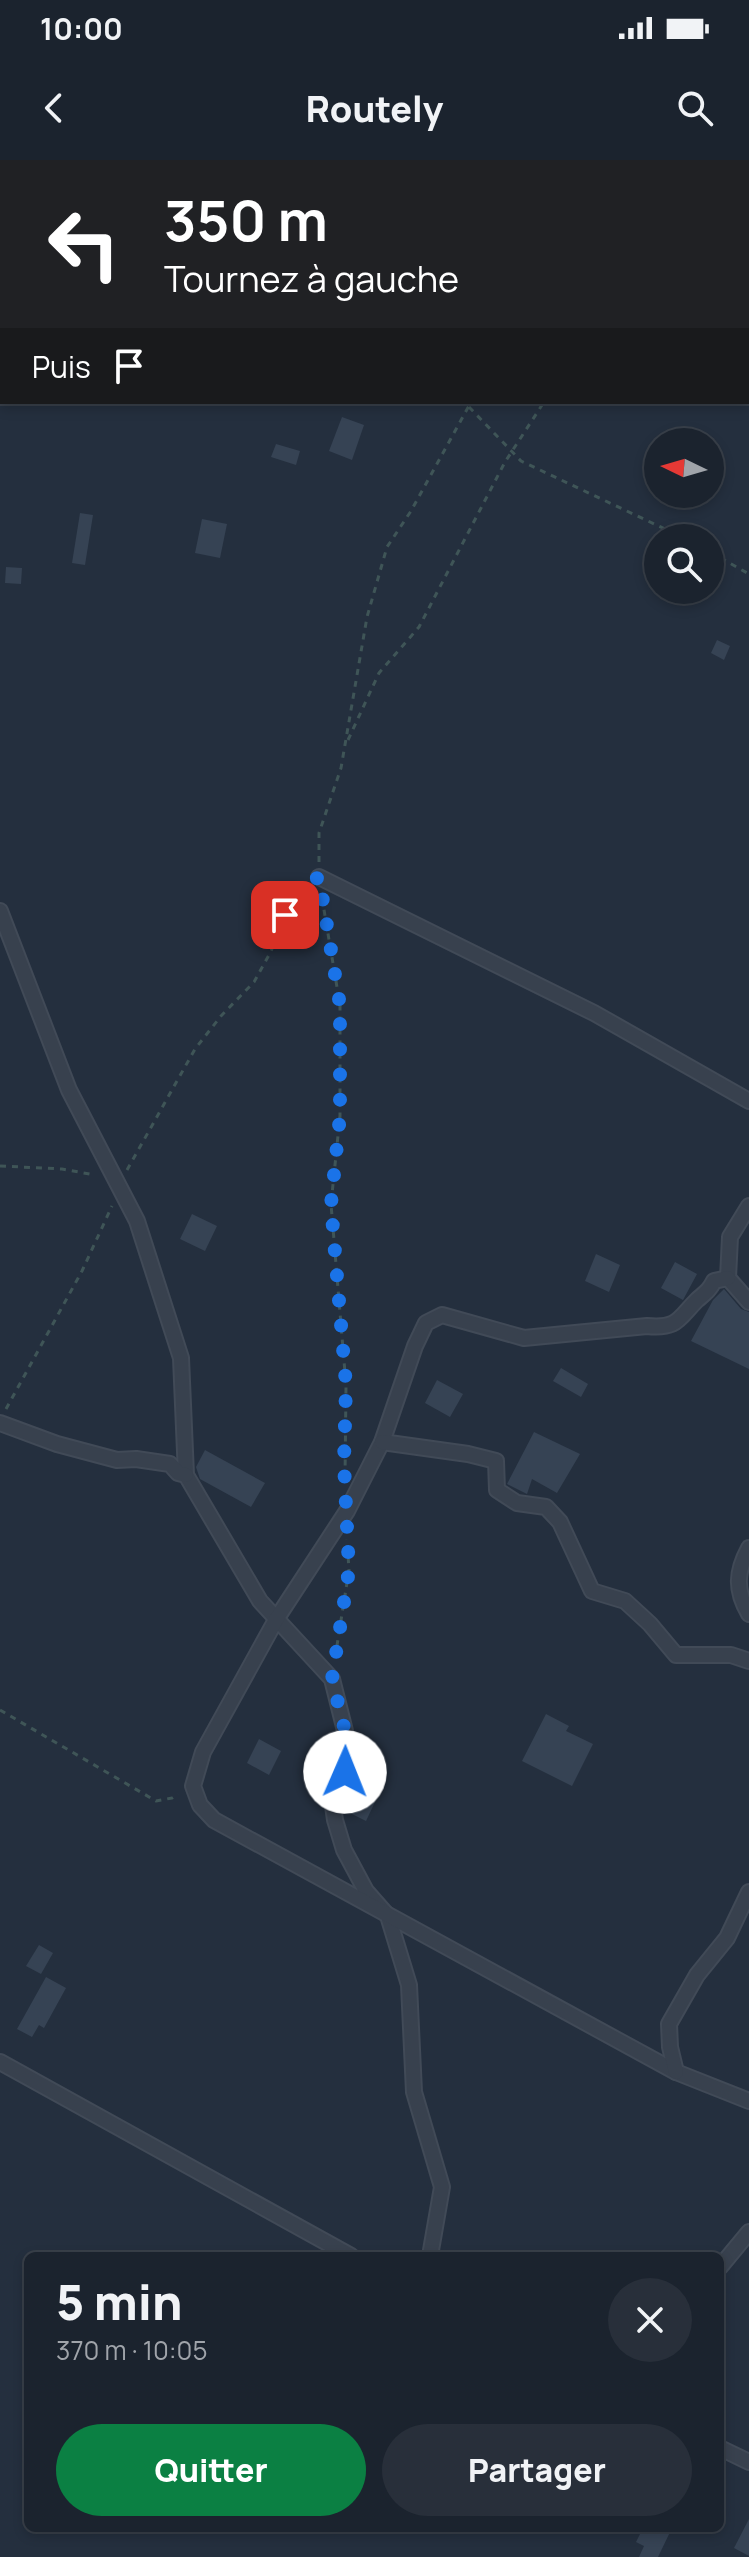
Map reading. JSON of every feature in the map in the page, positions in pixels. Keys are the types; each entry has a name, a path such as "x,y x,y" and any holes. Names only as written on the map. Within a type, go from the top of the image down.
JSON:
{"street":[{"path":"319,877 594,1013 749,1101"},
{"path":"0,911 69,1090 137,1221 181,1358 186,1475 260,1601 332,1679 345,1731 345,1772 332,1799 335,1820 344,1850 366,1891 388,1916 409,1985 414,2092 442,2187 431,2252"},
{"path":"749,1206 730,1237 728,1278 749,1302"},
{"path":"728,1278 714,1281 708,1293 696,1301 677,1323 663,1328 647,1326 524,1338 442,1315 426,1323 382,1442 347,1511 277,1618 203,1752 193,1786 200,1805 214,1820 676,2072 749,2101"},
{"path":"0,1421 57,1444 117,1460 136,1459 170,1464 178,1473 186,1475"},
{"path":"382,1442 496,1461 497,1490 517,1503 546,1507 560,1522 592,1591 625,1601 676,1655 731,1655 749,1661"},
{"path":"749,1548 739,1566 738,1587 749,1614"},
{"path":"676,2072 669,2024 697,1975 727,1938 749,1892"},
{"path":"0,2062 344,2252"},
{"path":"724,2262 749,2232"},
{"path":"724,2450 749,2462"}],"path":[{"path":"345,1479 346,1385 331,1204 340,1116 340,1005 319,877 319,833 341,768 367,617 387,547 411,511 470,404"},
{"path":"345,747 379,673 419,627 511,452 543,404"},
{"path":"469,407 521,461 654,524"},
{"path":"724,560 749,574"},
{"path":"0,1421 82,1271 117,1182 195,1049 254,982 300,888 319,877"},
{"path":"0,1166 62,1169 117,1182"},
{"path":"332,1679 349,1570 347,1511"},
{"path":"0,1710 156,1801 172,1798 193,1786"}],"building":[{"path":"342,417 364,425 352,460 329,451"},
{"path":"276,444 300,451 296,465 271,457"},
{"path":"80,513 93,515 85,565 72,563"},
{"path":"202,519 227,524 220,558 195,553"},
{"path":"6,567 22,568 21,584 5,583"},
{"path":"717,640 730,646 724,660 711,653"},
{"path":"192,1214 217,1226 205,1251 180,1239"},
{"path":"596,1254 620,1265 609,1292 585,1281"},
{"path":"675,1262 697,1274 683,1300 661,1288"},
{"path":"724,1289 741,1309 749,1312 749,1369 691,1341 713,1300"},
{"path":"561,1368 588,1384 581,1397 553,1381"},
{"path":"437,1380 463,1394 450,1417 425,1403"},
{"path":"534,1432 580,1454 557,1493 532,1479 527,1494 507,1484"},
{"path":"205,1450 265,1483 251,1507 200,1479 196,1467"},
{"path":"546,1714 569,1726 566,1731 593,1744 572,1786 522,1761"},
{"path":"259,1739 281,1751 269,1775 247,1763"},
{"path":"357,1772 383,1785 366,1821 344,1810 343,1802"},
{"path":"39,1945 53,1953 41,1974 26,1966"},
{"path":"46,1977 66,1988 44,2028 39,2025 32,2037 17,2029"},
{"path":"749,2519 749,2556 734,2548"},
{"path":"641,2532 670,2532 658,2557 639,2557 644,2546 636,2542"}],"route":[{"path":"285,915 300,888 319,877 340,1005 340,1116 331,1204 346,1385 344,1463 349,1570 332,1679 345,1731 345,1772"}]}
